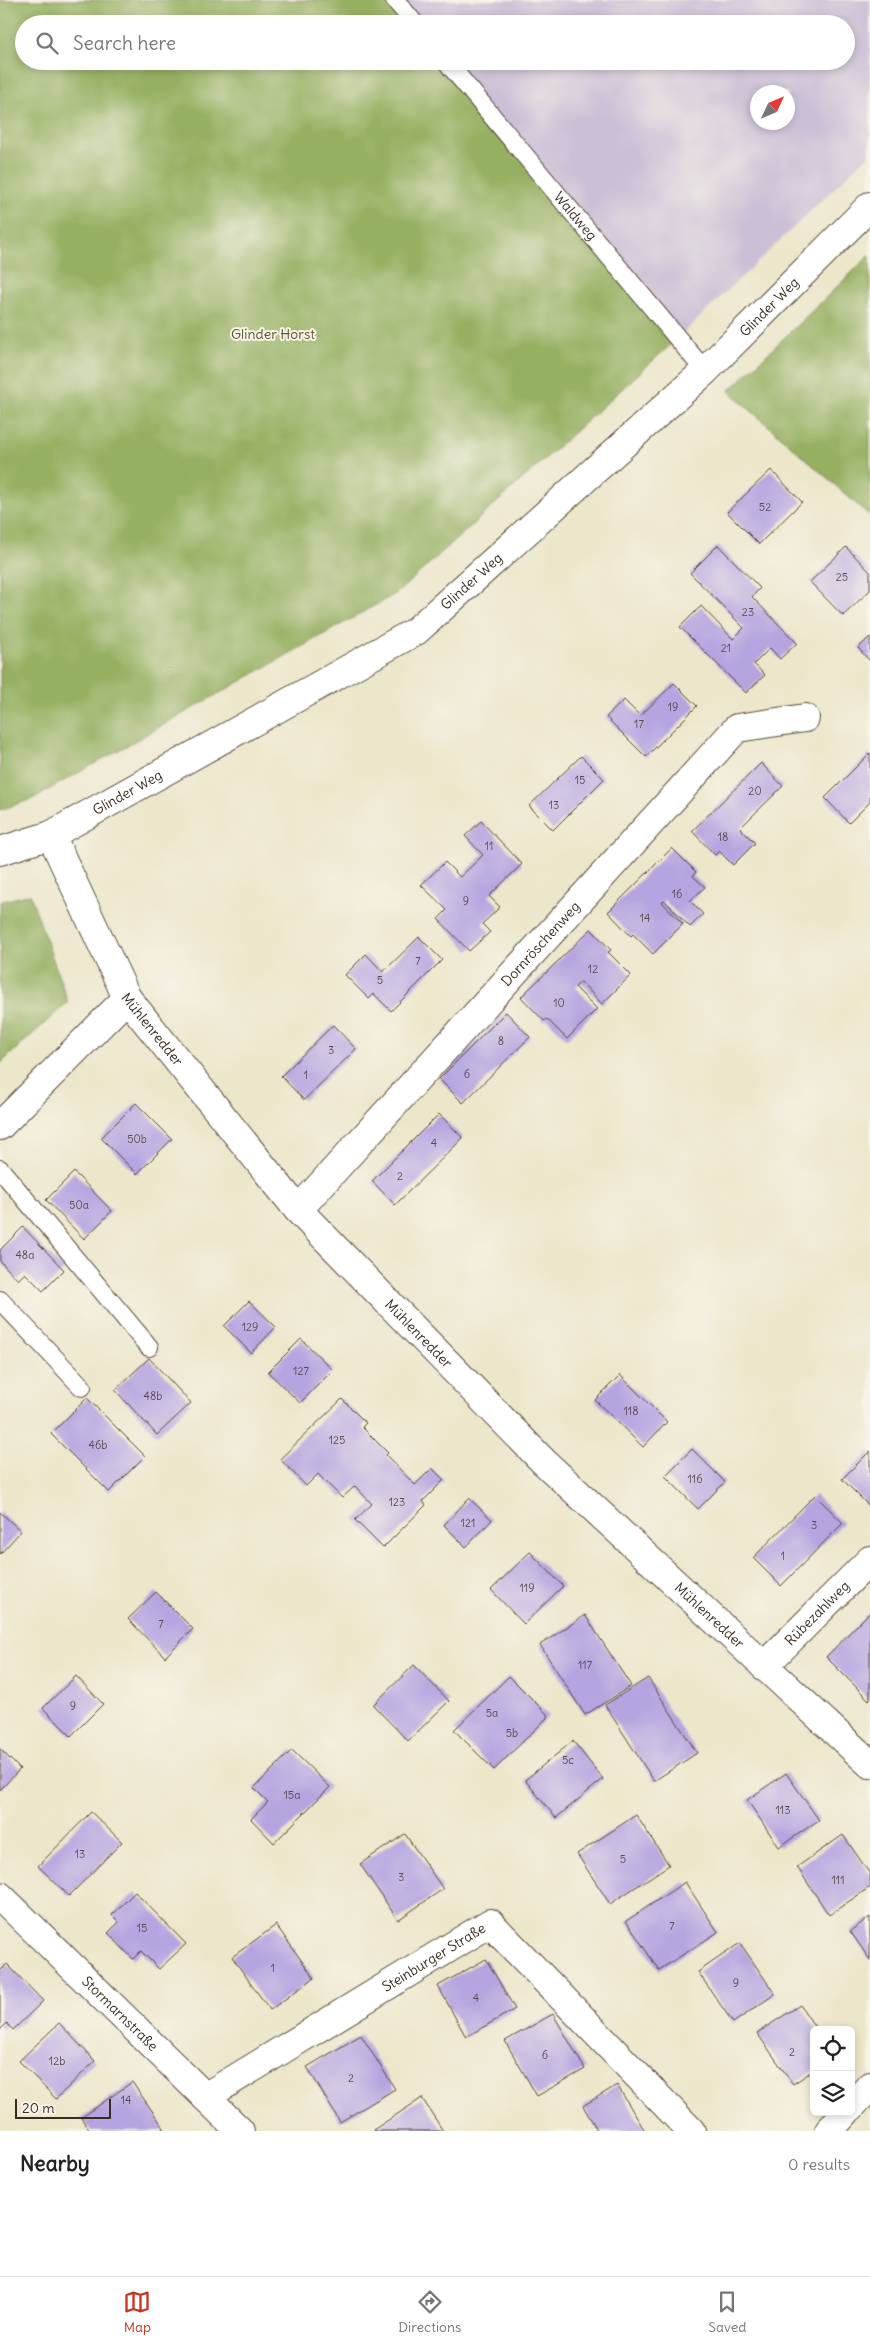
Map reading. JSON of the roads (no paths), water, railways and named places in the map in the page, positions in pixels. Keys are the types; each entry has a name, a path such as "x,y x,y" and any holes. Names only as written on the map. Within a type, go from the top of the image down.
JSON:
{"street":[{"name":"Glinder Weg","path":"0,852 51,835 416,631 705,371 870,206"},
{"name":"Dornröschenweg","path":"298,1210 737,728 805,718"},
{"name":"Mühlenredder","path":"51,835 127,998 298,1210 543,1461 870,1764"},
{"path":"0,1126 127,998"},
{"name":"Rübezahlweg","path":"764,1666 870,1560"},
{"name":"Stormarnstraße","path":"0,1896 240,2131"},
{"name":"Steinburger Straße","path":"205,2096 490,1923 691,2131"},
{"path":"855,2103 870,2086"},
{"path":"829,2131 842,2116"}],"lane":[{"path":"395,0 408,15"},
{"name":"Waldweg","path":"454,70 705,371"},
{"path":"0,1169 149,1347"},
{"path":"0,1300 82,1387"}],"park label":[{"name":"Glinder Horst","path":"273,334"}]}
